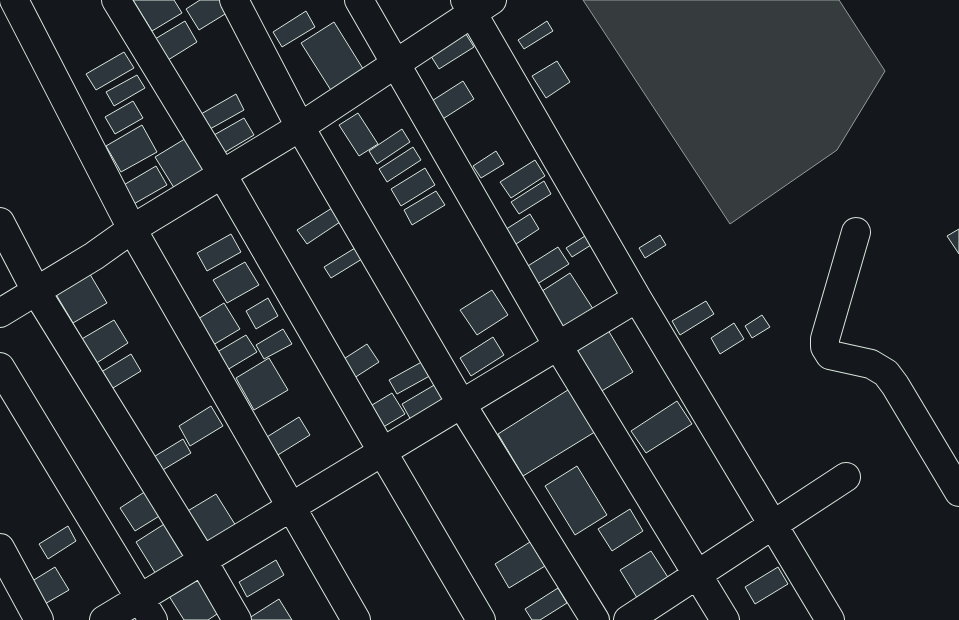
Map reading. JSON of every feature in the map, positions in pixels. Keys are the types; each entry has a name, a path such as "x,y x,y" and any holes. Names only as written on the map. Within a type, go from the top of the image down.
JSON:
{"street":[{"path":"14,0 132,229 356,620"},
{"path":"116,0 222,174 481,620"},
{"path":"234,0 300,127 462,405 595,620"},
{"path":"358,0 558,346 725,620"},
{"path":"0,313 94,256 132,229 300,127 394,64 476,4 638,298 830,620"},
{"path":"0,222 36,292 203,561 237,620"},
{"path":"856,232 825,339 825,347 830,355 871,364 886,373 959,492"},
{"path":"104,620 146,610 203,561 382,451 462,405 638,298"},
{"path":"0,367 146,610"},
{"path":"628,620 846,477"},
{"path":"0,548 39,620"}],"shaded area":[{"path":"583,0 839,0 885,71 837,150 730,224"}],"building":[{"path":"133,0 174,0 182,13 152,31"},
{"path":"200,0 224,0 230,11 199,30 186,9"},
{"path":"306,11 315,27 282,47 273,32"},
{"path":"185,21 197,42 168,60 155,39"},
{"path":"547,21 553,31 524,49 518,40"},
{"path":"334,22 365,72 332,92 301,43"},
{"path":"464,31 474,47 439,69 429,53"},
{"path":"124,52 134,68 96,90 86,74"},
{"path":"557,61 570,82 546,98 532,76"},
{"path":"137,75 145,88 114,106 106,92"},
{"path":"463,81 474,99 438,122 427,104"},
{"path":"236,94 244,110 210,129 201,114"},
{"path":"133,101 143,118 115,134 105,117"},
{"path":"358,113 378,144 359,156 339,125"},
{"path":"244,118 254,135 217,157 207,139"},
{"path":"142,125 157,152 121,172 106,146"},
{"path":"402,129 410,142 377,164 369,151"},
{"path":"188,137 209,171 176,191 155,157"},
{"path":"413,147 421,160 387,182 379,169"},
{"path":"496,151 504,164 481,178 473,166"},
{"path":"535,160 545,176 511,198 500,182"},
{"path":"156,166 167,185 132,205 122,186"},
{"path":"425,168 435,185 401,206 391,189"},
{"path":"544,181 551,194 519,214 511,202"},
{"path":"436,191 445,205 412,225 404,210"},
{"path":"332,208 340,222 307,244 297,230"},
{"path":"530,214 539,229 510,248 500,233"},
{"path":"959,229 959,254 947,236"},
{"path":"593,231 599,240 572,257 566,248"},
{"path":"231,234 241,252 207,271 197,253"},
{"path":"660,235 666,245 645,258 639,248"},
{"path":"558,247 569,264 534,286 523,269"},
{"path":"355,248 362,259 331,278 324,267"},
{"path":"245,262 259,285 227,303 213,280"},
{"path":"88,271 107,303 73,323 54,291"},
{"path":"570,273 595,312 561,334 536,295"},
{"path":"492,290 508,315 477,335 460,310"},
{"path":"268,298 278,316 256,329 246,311"},
{"path":"706,301 714,314 680,335 672,321"},
{"path":"224,303 240,329 208,348 193,322"},
{"path":"762,315 770,327 752,338 745,326"},
{"path":"114,320 128,343 95,364 80,340"},
{"path":"734,323 744,339 720,354 711,338"},
{"path":"283,329 292,344 264,359 256,345"},
{"path":"608,330 633,372 600,392 574,350"},
{"path":"246,335 257,352 222,373 212,355"},
{"path":"493,337 504,355 471,376 460,358"},
{"path":"367,344 379,362 351,380 339,362"},
{"path":"131,354 141,371 108,391 98,374"},
{"path":"269,358 288,390 254,410 236,378"},
{"path":"427,359 435,373 397,394 389,380"},
{"path":"436,384 447,402 412,422 402,404"},
{"path":"571,388 598,430 523,476 498,434"},
{"path":"392,393 405,414 380,429 367,408"},
{"path":"677,401 692,424 646,453 631,431"},
{"path":"211,406 223,426 190,446 179,426"},
{"path":"299,417 310,435 273,458 262,440"},
{"path":"183,439 191,453 161,471 152,458"},
{"path":"577,466 607,515 575,535 545,486"},
{"path":"146,491 161,515 135,531 120,508"},
{"path":"216,494 236,526 201,546 181,515"},
{"path":"630,509 643,531 612,551 598,529"},
{"path":"169,521 192,558 159,579 136,542"},
{"path":"68,526 76,541 48,559 39,544"},
{"path":"530,542 545,566 509,588 495,564"},
{"path":"651,551 671,582 639,601 620,570"},
{"path":"276,560 284,575 247,597 239,582"},
{"path":"55,567 69,590 43,605 29,583"},
{"path":"778,567 788,584 755,604 745,587"},
{"path":"199,578 220,612 208,620 184,620 169,596"},
{"path":"558,588 567,603 540,620 532,620 525,609"},
{"path":"279,599 292,620 246,620"}]}
